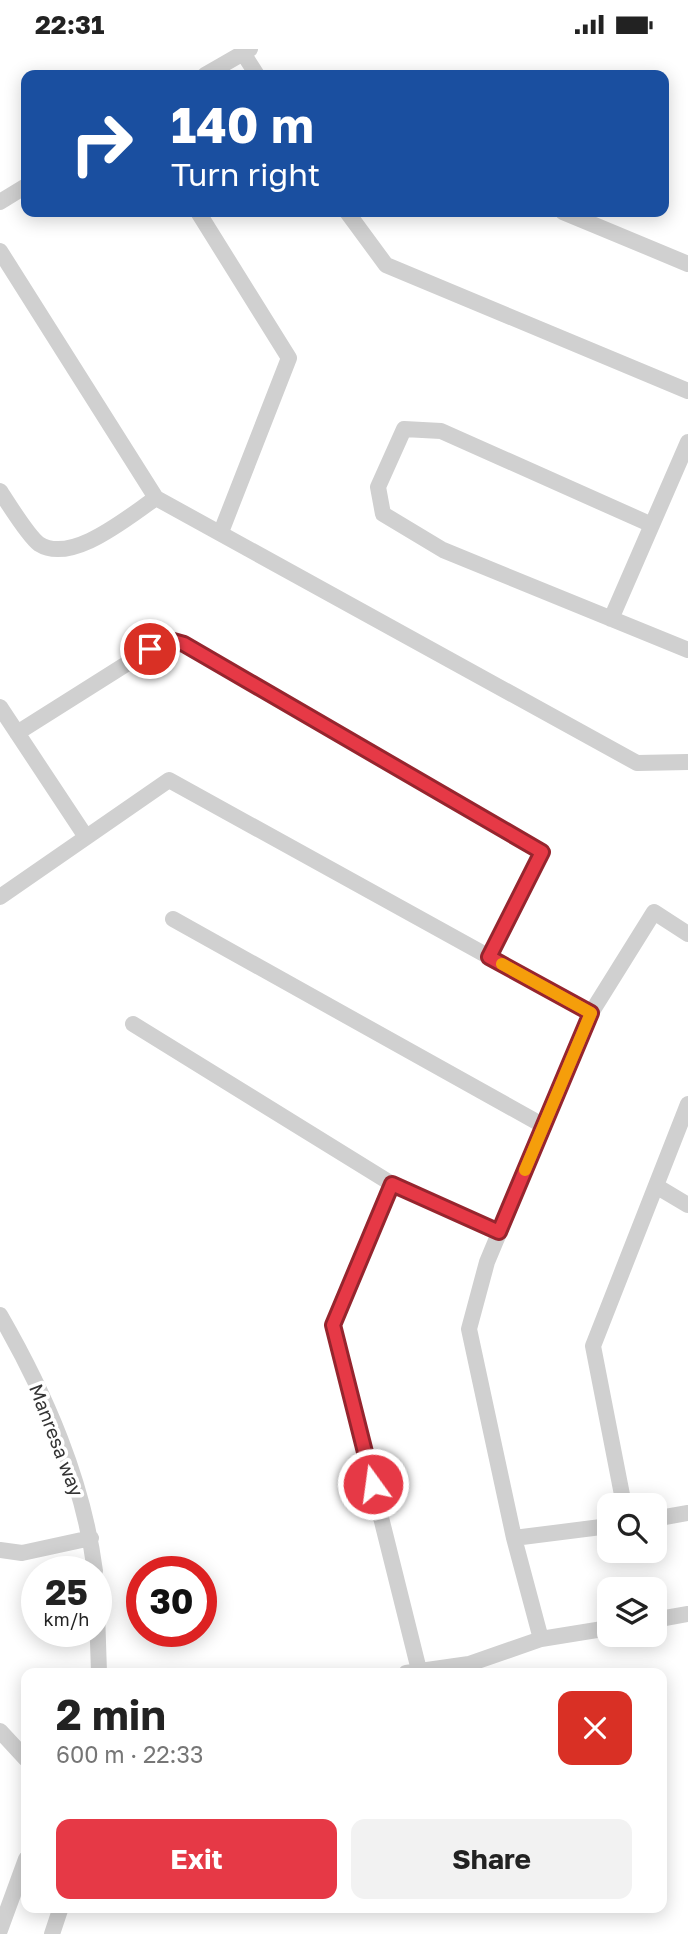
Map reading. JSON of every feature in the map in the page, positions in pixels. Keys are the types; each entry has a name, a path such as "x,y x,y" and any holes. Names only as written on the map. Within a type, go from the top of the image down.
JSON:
{"street":[{"path":"214,70 246,51 255,70"},
{"path":"0,202 21,189"},
{"path":"201,217 289,358 221,532"},
{"path":"351,217 386,265 688,391"},
{"path":"575,217 688,264"},
{"path":"0,251 156,498 637,763 688,762"},
{"path":"652,525 441,431 404,429 378,487 383,514 443,550 688,650"},
{"path":"611,619 688,442"},
{"path":"0,491 39,543 60,550 79,547 156,498"},
{"path":"17,733 166,639 184,644 542,852 489,957"},
{"path":"0,706 86,838"},
{"path":"0,897 169,780 591,1013"},
{"path":"541,1639 514,1538 469,1329 487,1262 591,1013 654,912 688,934"},
{"path":"173,919 544,1126"},
{"path":"133,1024 392,1184 499,1232"},
{"path":"622,1493 593,1346 688,1104"},
{"path":"392,1184 333,1325 412,1668"},
{"path":"656,1186 688,1205"},
{"name":"Manresa way","path":"0,1315 57,1429 79,1492 93,1556"},
{"path":"667,1517 688,1513"},
{"path":"514,1538 597,1528"},
{"path":"0,1550 23,1553 90,1538"},
{"path":"667,1618 688,1614"},
{"path":"437,1668 469,1664 541,1639 597,1630"},
{"path":"98,1647 99,1668"},
{"path":"0,1731 21,1754"},
{"path":"0,1930 6,1894 21,1868"},
{"path":"52,1934 59,1913"}],"slow traffic":[{"path":"502,964 591,1013 525,1170"}],"route":[{"path":"150,649 166,639 184,644 542,852 489,957 591,1013 499,1232 392,1184 333,1325 373,1484"}]}
